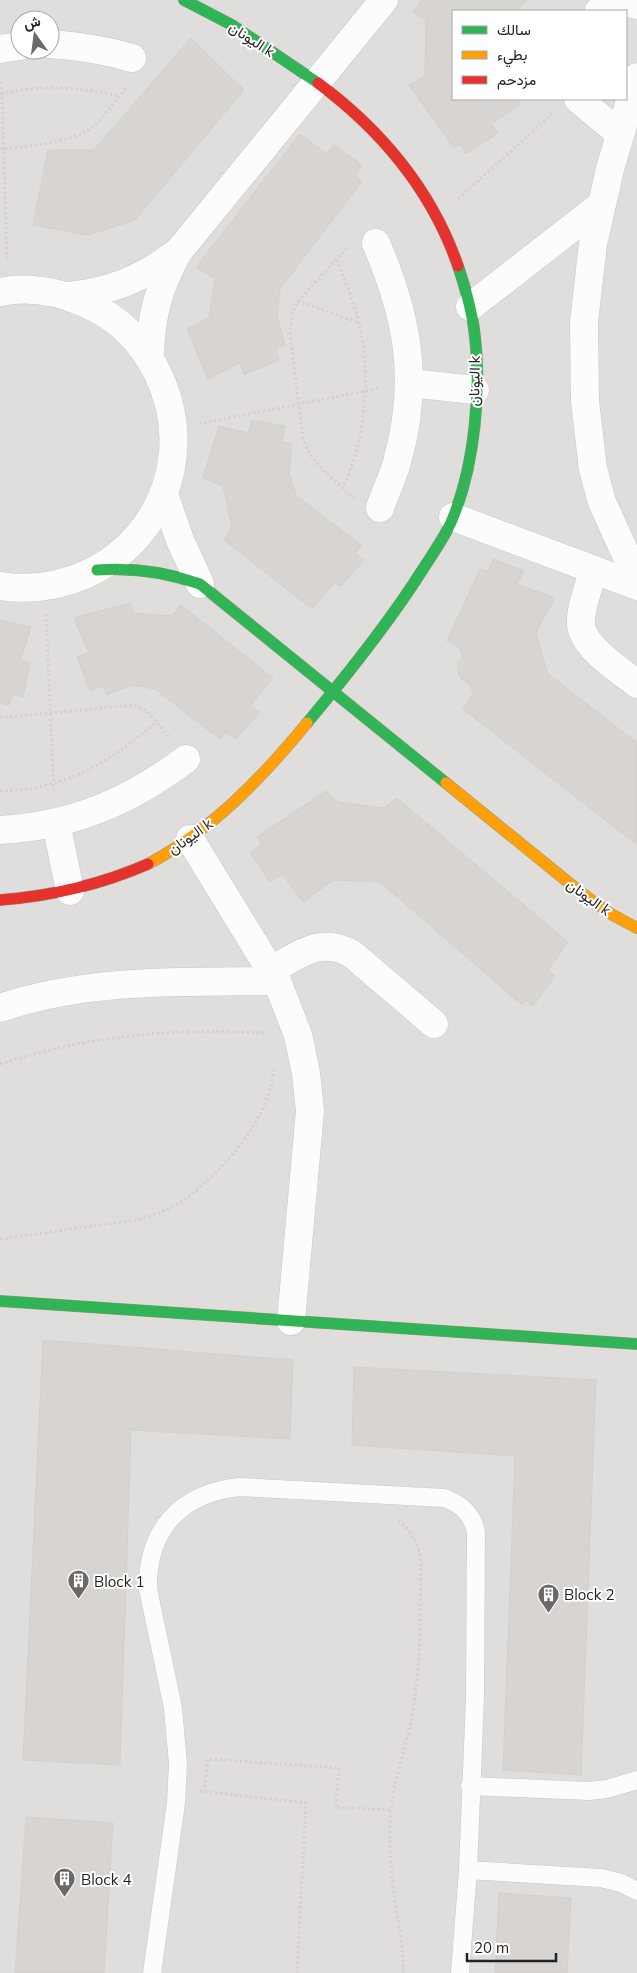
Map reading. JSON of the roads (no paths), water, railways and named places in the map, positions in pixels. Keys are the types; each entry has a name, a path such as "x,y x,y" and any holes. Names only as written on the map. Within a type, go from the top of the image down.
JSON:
{"street":[{"name":"اليونان k","path":"0,900 22,899 70,891 98,883 161,857 190,839 252,785 333,692 389,622 414,584 453,517 465,477 470,449 475,390 475,347 470,307 460,274 437,218 405,166 364,121 318,82 235,27 205,9 184,0"},
{"path":"150,357 150,329 156,302 165,276 178,252 384,0"},
{"path":"600,10 613,1 622,0 637,5"},
{"path":"60,45 106,50 132,58"},
{"path":"637,77 619,133 593,244 584,322 588,436 593,469 602,502 637,579"},
{"path":"579,100 619,133"},
{"path":"470,307 602,205"},
{"path":"376,243 397,297 404,325 409,354 410,383 406,418 397,463 380,508"},
{"path":"68,296 92,293 123,284 159,266 178,252"},
{"path":"0,586 22,589 60,584 97,570 125,550 147,525 164,494 172,462 174,429 167,391 150,357 128,330 100,310 68,296 38,290 4,291"},
{"path":"410,383 475,390"},
{"name":"اليونان k","path":"164,494 180,540 200,584"},
{"path":"453,517 637,586"},
{"name":"اليونان k","path":"97,570 123,567 150,569 175,574 200,584 578,891 637,928"},
{"path":"594,570 580,619 581,629 591,647 637,684"},
{"path":"0,830 24,829 84,815 138,792 186,759"},
{"path":"56,823 70,891"},
{"path":"190,839 274,976 298,1035 306,1073 310,1111 291,1321"},
{"path":"0,1008 50,994 124,984 274,976 307,950 318,946 330,945 342,948 352,954 434,1024"},
{"path":"0,1301 637,1344"}],"lane":[{"path":"152,1973 178,1789 177,1739 173,1708 148,1589 151,1555 157,1539 177,1512 206,1494 240,1487 444,1498 454,1501 469,1514 476,1532 476,1698 470,1786 468,1870 460,1973"},
{"path":"470,1786 589,1791 607,1789 637,1780"},
{"path":"468,1870 601,1878 621,1883 637,1891"}],"place":[{"name":"Block 1","path":"78,1600"},
{"name":"Block 2","path":"548,1613"},
{"name":"Block 4","path":"65,1898"}]}
